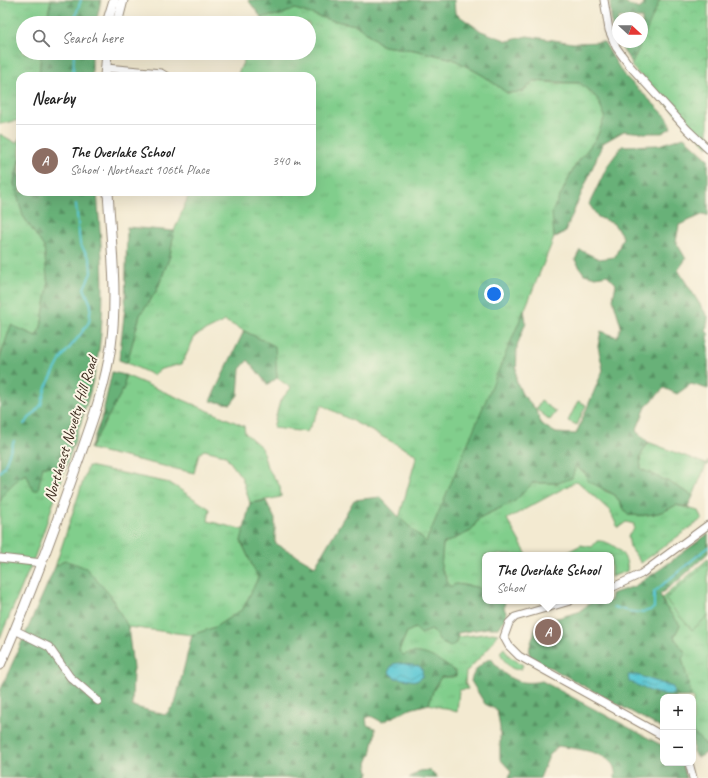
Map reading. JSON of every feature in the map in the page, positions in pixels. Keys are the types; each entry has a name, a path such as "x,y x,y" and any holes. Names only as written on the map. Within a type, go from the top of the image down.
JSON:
{"main road":[{"path":"109,16 114,0"},
{"path":"119,16 123,0"},
{"path":"105,72 106,60"},
{"name":"Northeast Novelty Hill Road","path":"0,665 42,563 92,420 108,364 113,326 113,293 108,196"}],"street":[{"path":"604,0 609,30 616,47 629,65 687,129 708,149"},
{"path":"614,587 641,574 708,525"},
{"path":"0,558 42,563"},
{"path":"560,604 515,618 509,623 504,637 509,646 519,656 660,734"},
{"path":"15,630 49,647 70,678 98,701"},
{"path":"690,766 693,778"}],"green space":[{"path":"0,0 51,0 48,16 16,16 16,60 40,60 39,72 16,72 16,121 0,124"},
{"path":"51,0 101,0 98,16 48,16"},
{"path":"248,0 454,0 455,13 481,31 508,41 527,36 573,43 604,42 623,74 668,118 671,128 662,133 624,131 603,143 565,232 554,238 552,212 575,166 597,137 605,116 597,98 580,83 534,81 522,92 507,93 484,76 453,59 414,50 383,46 356,25 330,20 295,9 280,15 260,16"},
{"path":"617,0 639,9 644,5 643,0 660,0 648,28 648,12 612,12 612,28 610,2"},
{"path":"660,0 708,0 708,147 631,66 639,48 648,48 648,27"},
{"path":"295,9 330,20 356,25 383,46 414,50 453,59 484,76 507,93 522,92 534,81 580,83 597,98 605,116 597,137 575,166 553,212 554,238 482,414 426,542 399,518 417,455 322,405 307,432 273,428 280,401 291,388 277,378 274,346 225,321 195,336 182,364 161,369 153,375 127,363 140,315 157,290 170,256 174,231 188,196 316,196 316,72 239,72 244,60 316,60 316,16 270,16 280,15"},
{"path":"622,48 639,48 632,64"},
{"path":"40,60 92,60 92,72 39,72"},
{"path":"0,134 16,143 16,174 14,183 16,196 18,196 23,216 44,247 48,287 41,327 36,336 11,325 0,358"},
{"path":"684,137 708,159 708,216 704,214 679,225 676,242 686,259 678,270 708,317 706,331 708,333 708,389 691,384 677,394 664,388 646,407 636,431 648,442 640,457 641,469 669,482 693,496 688,507 676,505 664,511 653,514 628,515 615,495 588,481 585,473 576,466 572,478 558,483 533,483 515,501 479,518 471,531 443,544 441,568 450,587 455,584 477,587 482,590 482,604 505,604 504,608 507,615 499,628 487,628 458,633 456,643 450,647 442,643 432,630 421,634 415,628 407,632 399,650 403,655 417,653 431,656 456,672 456,676 441,677 433,691 429,704 410,709 382,722 371,716 366,718 367,725 375,728 371,754 367,763 369,773 367,778 0,778 0,691 55,567 65,560 86,568 110,595 128,627 133,668 132,706 165,715 175,704 192,635 215,627 243,609 258,578 241,541 250,503 266,501 275,519 275,543 315,566 354,500 380,497 426,542 524,310 526,322 517,346 516,380 522,394 535,408 541,424 556,433 576,434 603,370 598,346 601,331 617,337 621,326 613,299 616,284 607,275 596,277 584,274 575,260 580,250 599,259 615,257 623,237 614,224 598,217 589,204 608,165 622,146 659,145"},
{"path":"16,174 16,190 14,183"},
{"path":"18,196 97,196 103,270 101,337 90,393 66,467 43,466 38,490 33,490 26,473 7,490 0,502 0,358 11,325 36,336 41,327 48,287 44,247 23,216"},
{"path":"127,227 174,231 170,256 157,290 140,315 127,363 119,360 125,307"},
{"path":"244,331 275,346 277,378 268,385 248,360 240,369 238,395 231,404 210,401"},
{"path":"112,372 125,375 124,388 90,449 102,417"},
{"path":"125,375 244,426 245,433 262,448 267,467 280,486 281,497 250,503 242,478 225,455 204,450 199,454 194,473 90,449 124,388"},
{"path":"541,401 556,412 550,420 536,409"},
{"path":"578,401 586,405 577,425 568,421"},
{"path":"648,442 706,464 708,460 708,465 706,465 693,496 669,482 641,469 640,457"},
{"path":"43,466 66,467 35,556 0,638 0,502 7,489 26,473 33,489"},
{"path":"88,466 170,483 210,509 208,521 244,530 241,541 258,578 243,609 215,627 192,635 128,627 110,595 65,560 55,567"},
{"path":"576,466 605,491 615,495 628,515 653,514 664,511 676,505 698,511 702,519 641,563 630,547 628,536 634,529 634,524 626,522 618,528 610,511 577,481 507,519 525,552 482,552 482,590 477,587 456,584 450,587 441,567 443,544 471,531 479,518 515,501 533,483 558,483"},
{"path":"708,534 708,553 680,579 660,594 665,606 680,625 674,637 686,654 682,658 691,693 660,694 660,727 529,656 530,646 537,624 578,612 589,604 614,604 614,593 635,586"},
{"path":"597,541 602,541 613,546 623,554 626,559 627,571 614,576 614,552 568,552 581,545 592,547"},
{"path":"708,559 708,563 665,599 692,630 708,616 708,747 696,735 696,694 690,694 682,658 686,654 674,637 680,625 665,606 662,598"},
{"path":"708,563 708,616 692,630 665,599"},
{"path":"415,628 432,630 442,643 456,643 457,637 493,633 498,634 488,649 466,672 465,683 468,689 459,690 457,712 429,704 433,691 441,677 453,677 403,655 399,651 407,632"},
{"path":"504,648 509,656 523,665 521,669 517,670 508,665 500,652"},
{"path":"491,658 501,671 512,679 526,682 542,681 660,744 660,766 683,766 686,778 615,778 615,769 611,762 604,757 585,750 558,746 549,756 540,778 509,778 511,771 500,759 500,728 497,710 485,704 471,681 478,668"},
{"path":"696,735 708,747 708,752 698,758 696,756"},
{"path":"430,770 438,778 409,778 419,771"}],"water":[{"path":"399,663 419,666 422,669 423,676 417,681 395,678 390,674 389,670 393,664"},
{"path":"628,675 637,675 673,687 674,694 657,693 629,681"}],"waterway":[{"path":"76,16 81,0"},
{"path":"73,72 74,60"},
{"path":"24,424 41,405 46,387 62,357 89,322 91,305 84,288 91,273 90,259 80,244 76,204"},
{"path":"0,472 4,467 14,441"},
{"path":"614,607 639,612 645,612 654,608 654,592 708,547"}],"place":[{"name":"The Overlake School","path":"548,632"}]}
